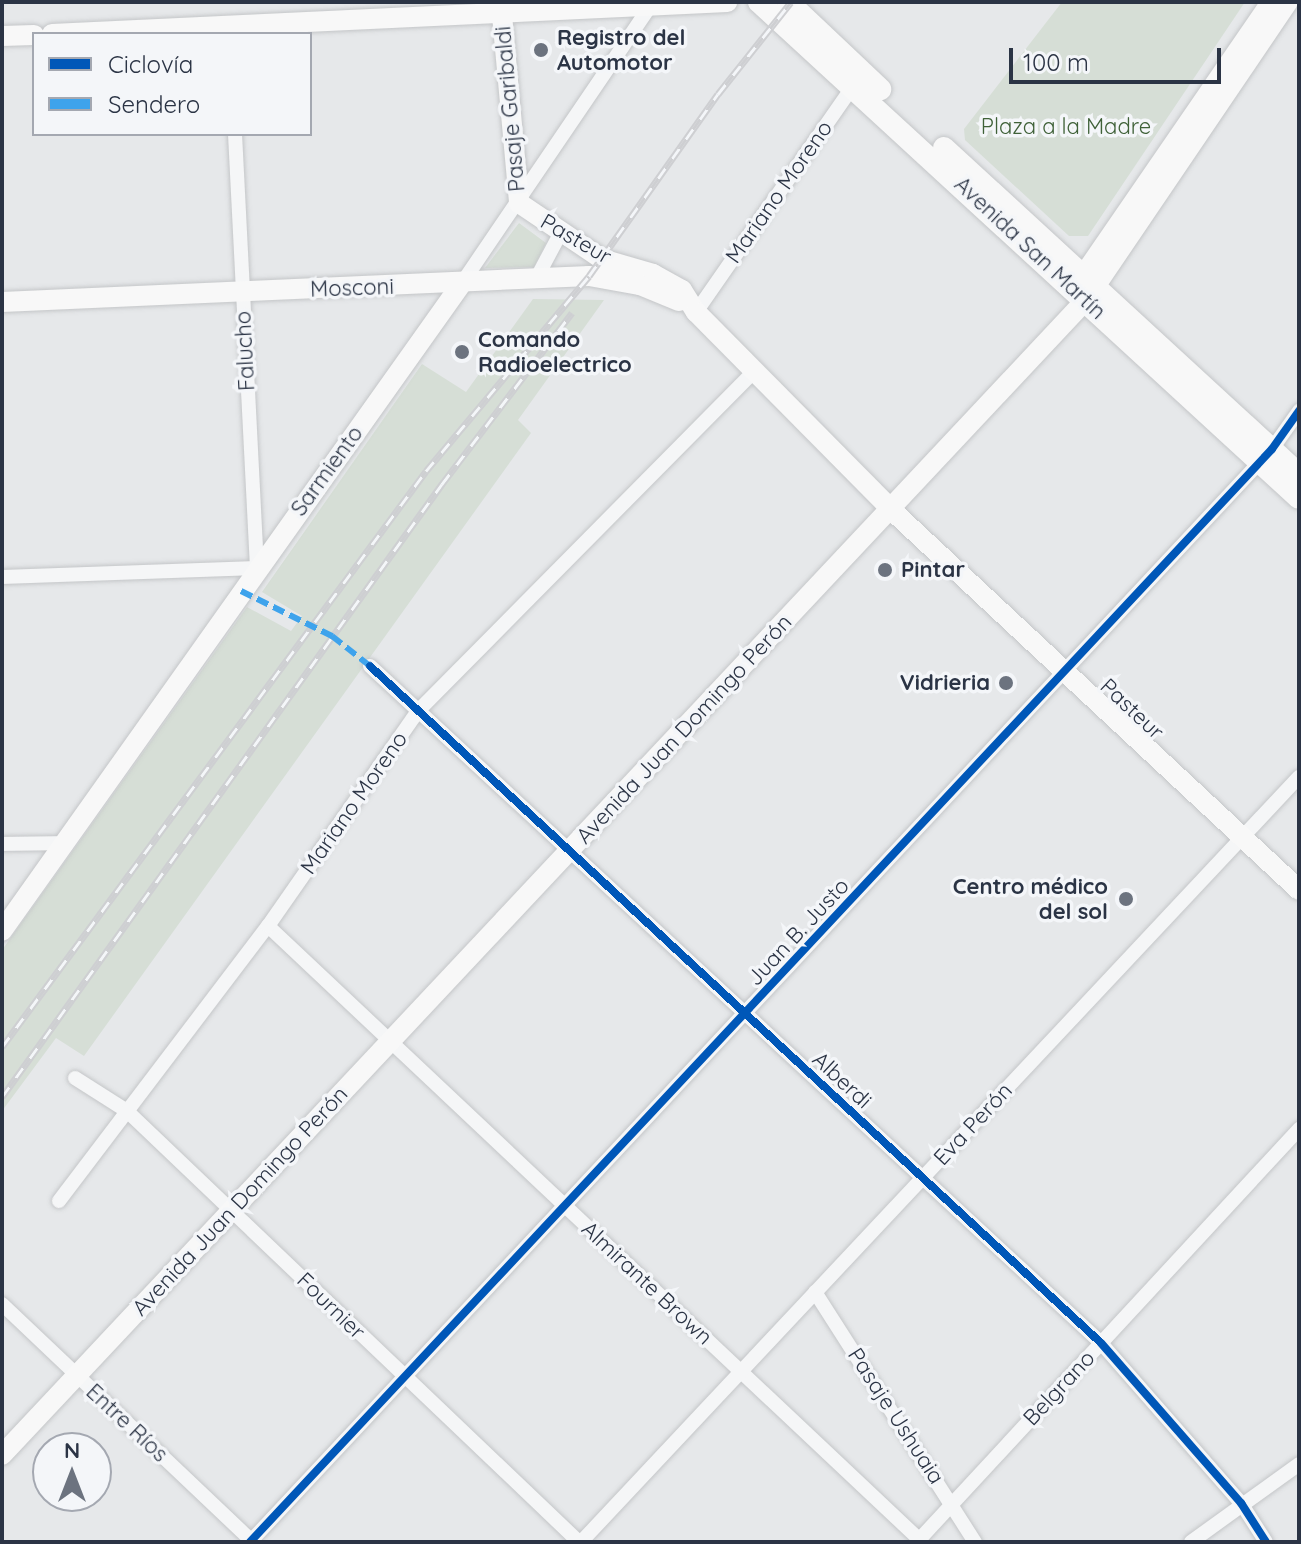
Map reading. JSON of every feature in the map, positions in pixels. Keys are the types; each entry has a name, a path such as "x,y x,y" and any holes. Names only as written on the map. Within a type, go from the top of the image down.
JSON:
{"main road":[{"path":"142,32 648,9 727,2"},
{"name":"Avenida San Martín","path":"759,2 858,79 1266,455 1299,498"},
{"name":"Avenida San Martín","path":"788,2 858,79"},
{"name":"Avenida Juan Domingo Perón","path":"1084,288 1271,2"},
{"name":"Avenida Juan Domingo Perón","path":"2,1437 72,1371 227,1207 887,504 1084,288 1288,2"},
{"name":"Pasaje Garibaldi","path":"502,15 519,203"},
{"path":"2,36 32,35"},
{"name":"Pasteur","path":"519,203 560,234 602,259 653,274 682,290 696,312 887,504 1299,890"},
{"name":"Mosconi","path":"2,302 601,277 640,285 696,312"},
{"name":"Sarmiento","path":"2,931 462,283"},
{"name":"Avenida San Martín","path":"1266,455 1299,474"},
{"name":"Avenida Juan Domingo Perón","path":"2,1455 72,1371"}],"street":[{"path":"426,2 442,18"},
{"name":"Sarmiento","path":"462,283 648,9"},
{"name":"Mariano Moreno","path":"696,312 858,79"},
{"name":"Falucho","path":"235,136 257,568"},
{"path":"535,281 560,234"},
{"name":"Mariano Moreno","path":"59,1201 268,926 418,711 754,371"},
{"name":"Juan B. Justo","path":"251,1542 408,1379 1266,455 1299,411"},
{"path":"2,577 257,568"},
{"name":"Alberdi","path":"370,666 1101,1343 1241,1503 1266,1542"},
{"name":"Eva Perón","path":"580,1542 1299,777"},
{"path":"2,844 66,843"},
{"name":"Almirante Brown","path":"268,926 919,1541"},
{"name":"Fournier","path":"75,1078 127,1111 580,1542"},
{"name":"Belgrano","path":"919,1541 1299,1129"},
{"name":"Pasaje Ushuaia","path":"815,1292 953,1503 975,1542"},
{"name":"Entre Ríos","path":"2,1304 251,1542"},
{"path":"1191,1542 1299,1464"}],"green space":[{"name":"Plaza a la Madre","path":"1062,2 1245,2 1088,236 1069,236 965,140 964,129"},
{"path":"519,223 546,243 534,267 485,268"},
{"path":"533,299 604,300 518,420 531,433 84,1056 56,1038 2,1111 2,950 247,607 291,631 302,616 262,592 422,364 466,392"}],"railway":[{"path":"2,1047 426,471 589,276 718,94 791,2"},
{"path":"2,1097 442,484 572,313"}],"marked path":[{"path":"241,591 332,636 370,666"}],"cycle path":[{"path":"250,1542 1272,449 1299,411"},
{"path":"370,666 1101,1343 1241,1503 1266,1542"}],"place":[{"name":"Registro del Automotor","path":"541,50"},
{"name":"Comando Radioelectrico","path":"462,352"},
{"name":"Pintar","path":"885,570"},
{"name":"Vidrieria","path":"1006,683"},
{"name":"Centro médico del sol","path":"1126,899"}]}
